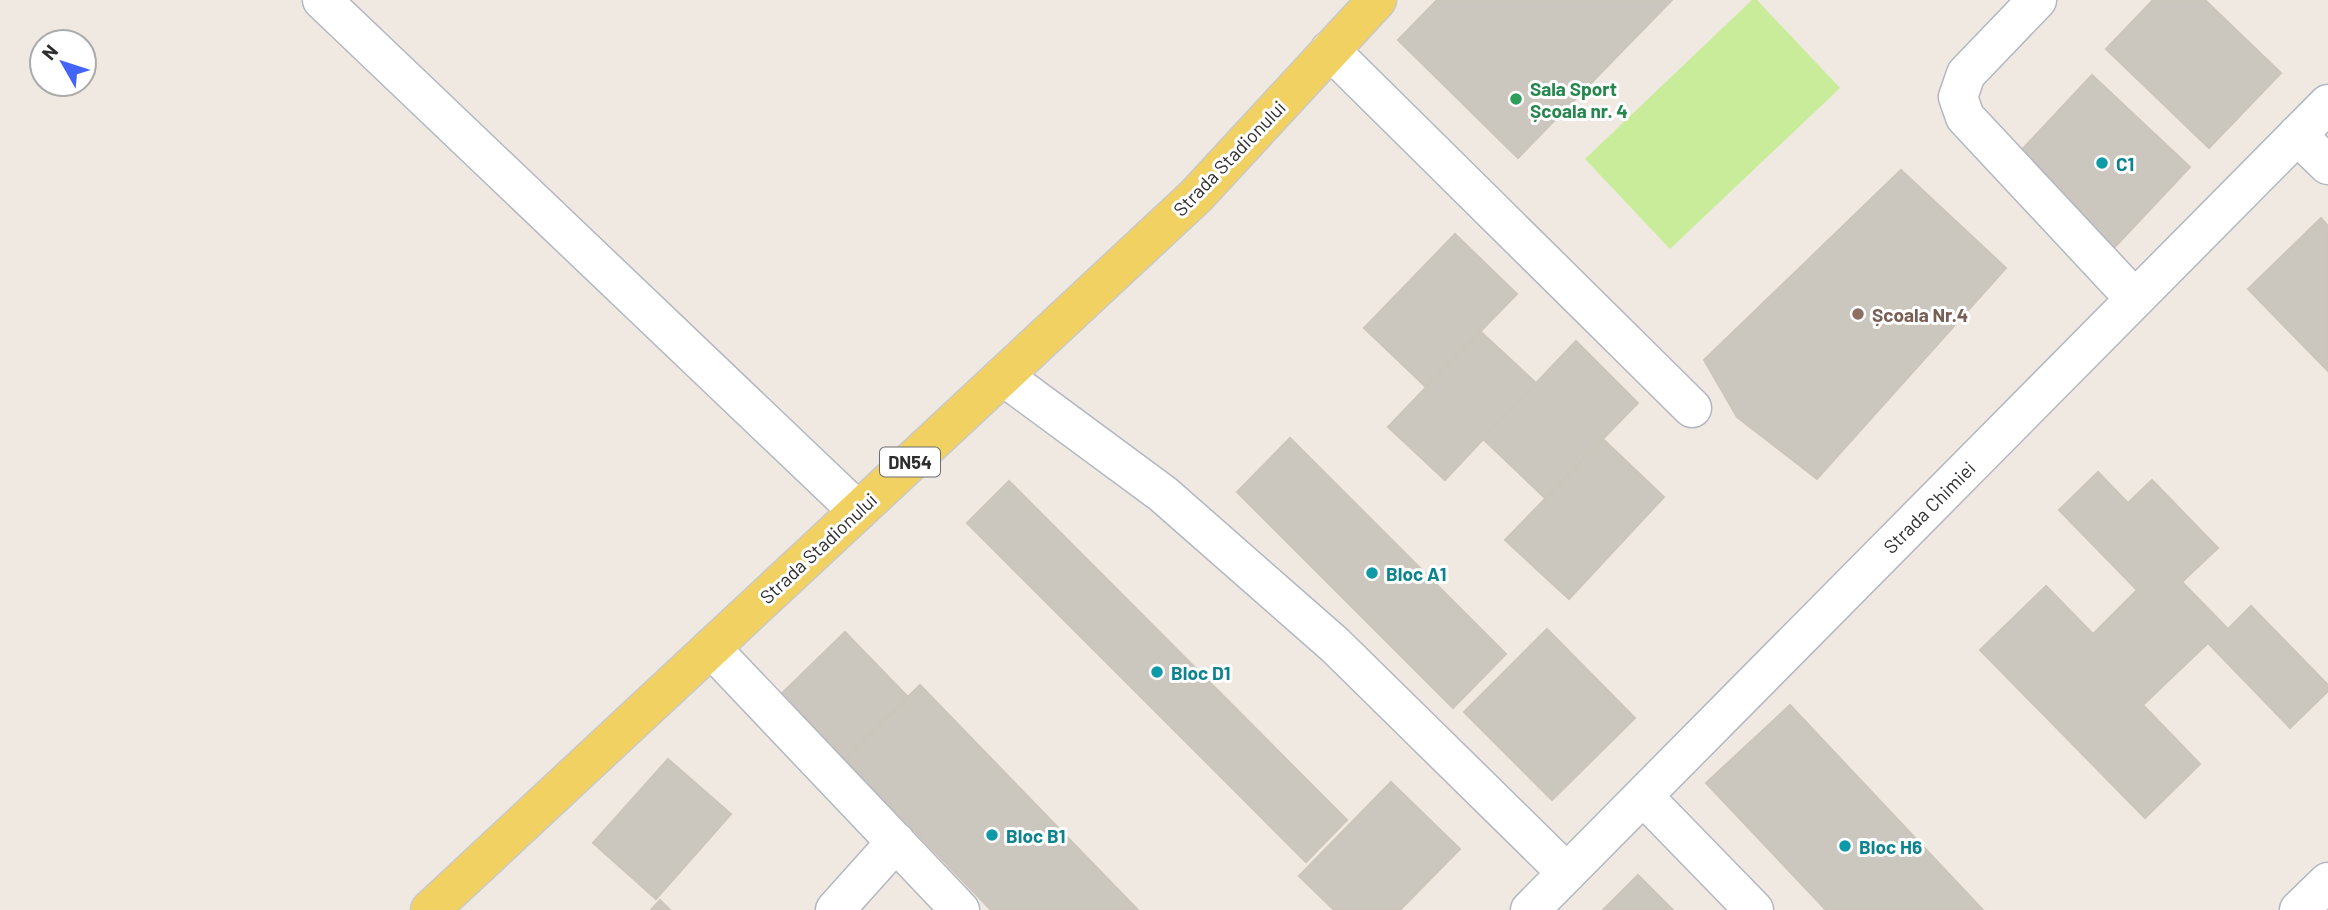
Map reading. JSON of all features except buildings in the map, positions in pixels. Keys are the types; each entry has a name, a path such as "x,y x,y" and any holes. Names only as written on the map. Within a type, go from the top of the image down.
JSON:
{"main road":[{"name":"Strada Stadionului","path":"430,910 1196,196 1377,0"}],"street":[{"path":"323,0 858,511"},
{"path":"2038,0 1966,74 1958,97 1965,117 2135,299"},
{"path":"1330,50 1692,408"},
{"name":"Strada Chimiei","path":"1530,910 2328,104"},
{"path":"2297,135 2328,165"},
{"path":"1003,376 1163,494 1335,645 1567,873"},
{"path":"711,648 960,910"},
{"path":"1643,796 1754,910"},
{"path":"835,910 896,842"},
{"path":"2298,910 2328,882"}],"green space":[{"path":"1752,0 1757,0 1840,88 1670,249 1585,159"}],"place":[{"name":"Sala Sport Școala nr. 4","path":"1516,99"},
{"name":"C1","path":"2102,163"},
{"name":"Școala Nr.4","path":"1858,314"},
{"name":"Bloc A1","path":"1372,573"},
{"name":"Bloc D1","path":"1157,672"},
{"name":"Bloc B1","path":"992,835"},
{"name":"Bloc H6","path":"1845,846"}]}
